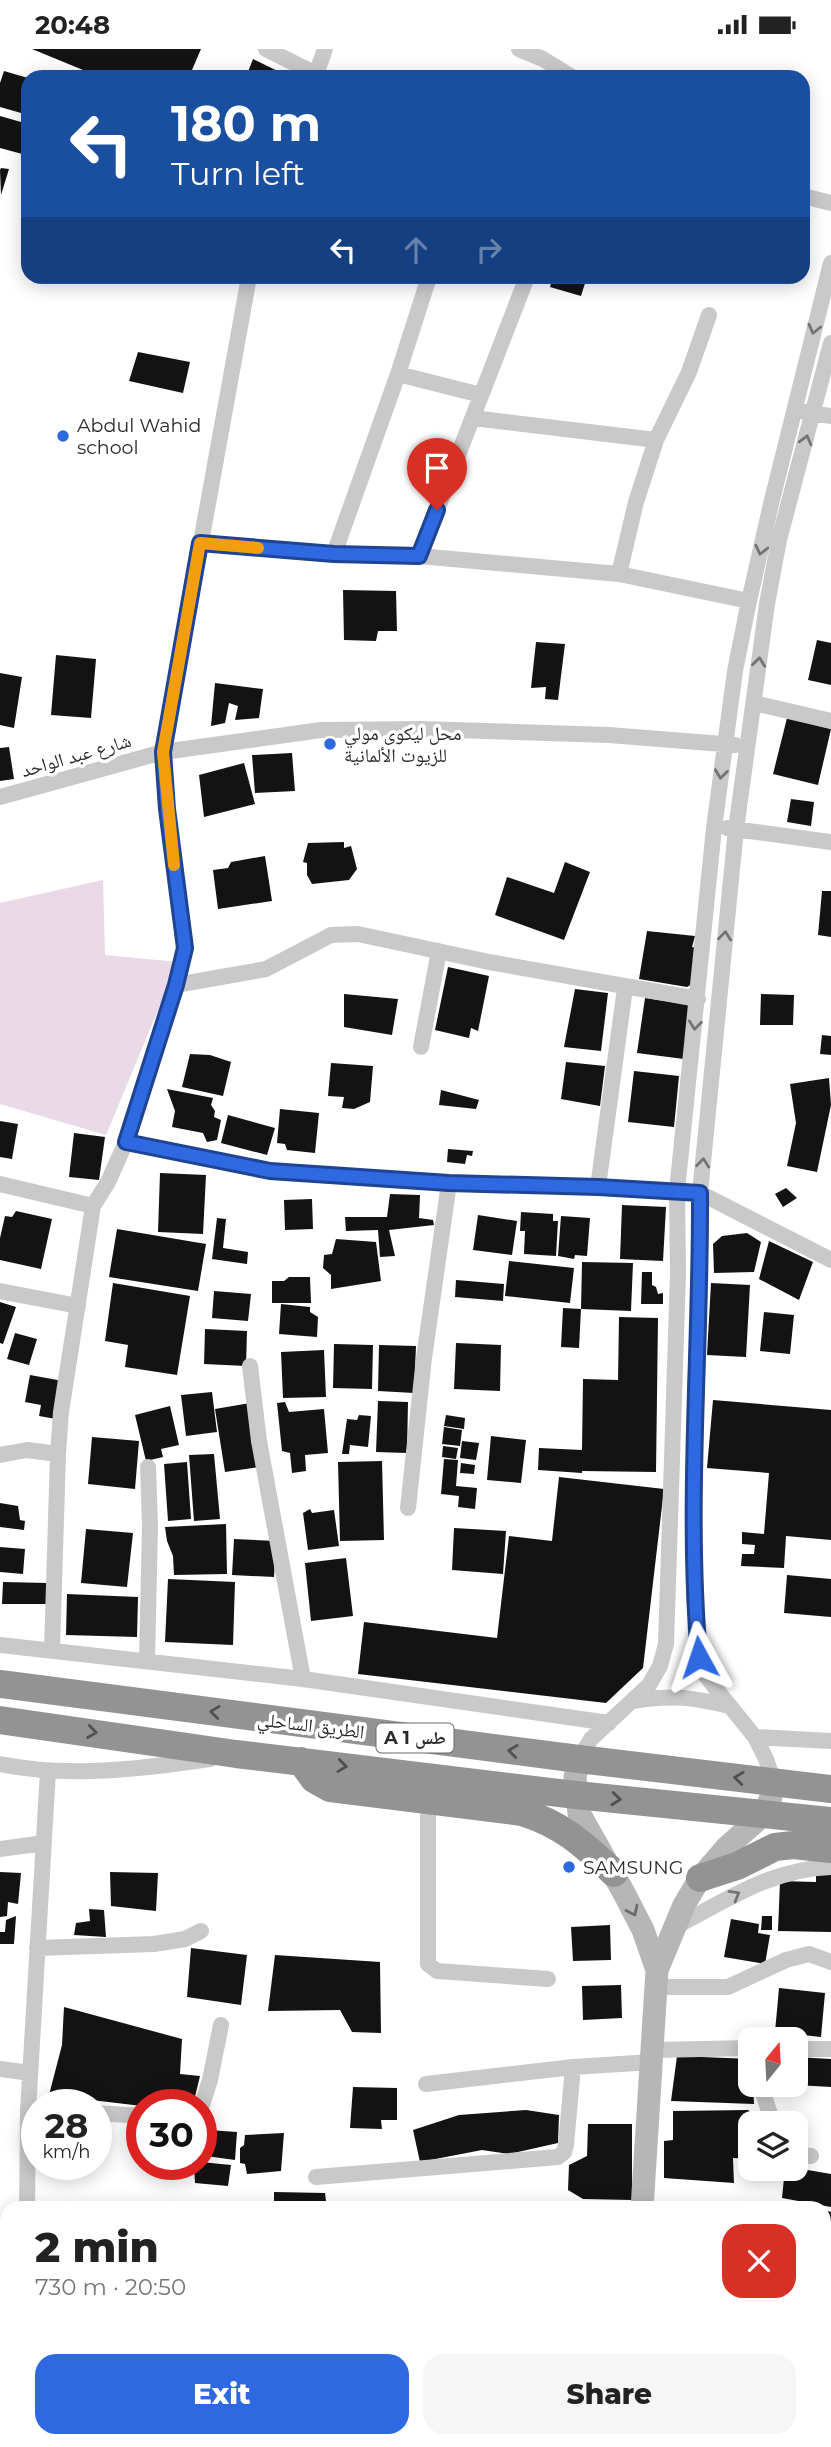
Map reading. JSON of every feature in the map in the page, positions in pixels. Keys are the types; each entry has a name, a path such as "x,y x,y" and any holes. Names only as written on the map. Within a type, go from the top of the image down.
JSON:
{"highway":[{"name":"الطريق الساحلي","path":"0,1684 831,1789"},
{"name":"الطريق الساحلي","path":"0,1720 236,1754 576,1795 831,1821"},
{"path":"301,1761 314,1779 330,1788 522,1812 543,1818 562,1828 614,1873"},
{"path":"700,1878 737,1866 775,1847 793,1845 831,1849"}],"street":[{"path":"266,49 305,70"},
{"path":"318,70 325,49"},
{"path":"519,49 561,70"},
{"path":"810,198 831,203"},
{"path":"657,1978 643,1930 579,1813 575,1777 579,1759 591,1739 649,1685 660,1666 666,1644 678,1273 677,1191 714,828 735,671 749,601 831,263"},
{"path":"52,1650 61,1412 93,1206 108,1182 126,1142 176,985 185,948 167,809 163,752 248,284"},
{"path":"334,554 427,284"},
{"path":"419,556 524,284"},
{"path":"620,574 636,502 656,440 689,372 709,315"},
{"path":"643,2201 657,1978 675,1927 700,1878 727,1847 763,1815 771,1800 774,1783 755,1737 704,1673 699,1657 694,1598 700,1193 736,829 767,604 779,540 831,343"},
{"path":"398,374 481,395"},
{"path":"795,410 831,416"},
{"path":"473,418 656,440"},
{"path":"200,543 334,554 419,556 620,574 749,601"},
{"path":"754,703 831,721"},
{"name":"شارع عبد الواحد","path":"0,797 163,752 321,730 542,733 725,743 747,747"},
{"path":"714,828 831,842"},
{"path":"176,985 266,969 331,935 358,934 625,988 698,999"},
{"path":"421,1047 439,951"},
{"path":"598,1187 625,988"},
{"path":"126,1142 270,1171 449,1183 700,1193 831,1260"},
{"path":"408,1508 424,1358 449,1183"},
{"path":"0,1184 93,1206"},
{"path":"0,1291 78,1306"},
{"path":"250,1366 259,1441 303,1679"},
{"path":"0,1455 27,1450 58,1454"},
{"path":"147,1661 149,1467"},
{"path":"0,1645 303,1679 609,1723"},
{"path":"633,1701 674,1696 729,1706"},
{"path":"0,1731 41,1725"},
{"path":"755,1737 831,1741"},
{"path":"0,1763 48,1771 132,1769 236,1754"},
{"path":"31,2089 48,1771"},
{"path":"428,1801 428,1964 437,1971 548,1979"},
{"path":"0,1849 44,1843"},
{"path":"675,1927 766,1879 794,1871 831,1867"},
{"path":"37,1948 154,1944 185,1939 201,1931"},
{"path":"657,1978 728,1987 786,1959 809,1954 831,1962"},
{"path":"207,2089 221,2025"},
{"path":"426,2084 652,2056 738,2049"},
{"path":"808,2049 831,2049"},
{"path":"316,2177 558,2157 564,2152 566,2145 573,2067"},
{"path":"0,2069 30,2073"},
{"path":"27,2201 28,2180"}],"shaded area":[{"path":"103,880 105,955 178,962 106,1135 0,1104 0,903"}],"building":[{"path":"32,49 201,49 192,70 83,70"},
{"path":"253,59 276,70 249,70"},
{"path":"4,71 21,76 21,113 0,107 0,83"},
{"path":"0,116 21,122 21,154 0,148"},
{"path":"9,169 1,195 0,170"},
{"path":"551,284 585,284 581,296 550,287"},
{"path":"138,352 190,362 183,393 129,381"},
{"path":"343,590 396,591 397,631 378,631 376,641 344,640"},
{"path":"817,640 831,643 831,685 808,680"},
{"path":"536,642 565,644 558,700 545,699 546,687 531,688"},
{"path":"56,655 96,659 91,718 51,715"},
{"path":"0,673 22,677 14,728 0,725"},
{"path":"215,683 263,689 259,718 235,720 238,706 229,703 225,723 211,726"},
{"path":"787,718 831,729 818,785 773,774"},
{"path":"9,747 14,779 0,781 0,748"},
{"path":"292,753 295,791 255,793 252,755"},
{"path":"244,763 255,804 204,817 199,775"},
{"path":"791,799 814,802 811,826 787,822"},
{"path":"344,842 344,848 351,846 357,869 349,880 312,884 307,875 307,863 303,862 308,843"},
{"path":"265,856 272,901 218,909 213,870 228,868 231,862"},
{"path":"565,862 590,872 564,940 495,915 507,877 554,893"},
{"path":"822,891 831,891 831,937 818,935"},
{"path":"647,931 695,936 692,947 698,948 694,983 687,987 639,979"},
{"path":"448,967 489,976 478,1031 471,1028 469,1038 435,1030"},
{"path":"575,989 608,993 601,1051 564,1047"},
{"path":"344,994 398,999 392,1035 344,1027"},
{"path":"761,994 794,995 793,1025 760,1025"},
{"path":"645,998 692,1005 684,1059 637,1053"},
{"path":"822,1035 831,1036 831,1055 820,1054"},
{"path":"190,1054 210,1055 231,1062 223,1096 182,1087"},
{"path":"566,1062 605,1066 600,1106 561,1099"},
{"path":"331,1063 373,1066 370,1102 354,1109 342,1108 344,1097 328,1096"},
{"path":"634,1071 679,1076 674,1127 628,1122"},
{"path":"829,1078 831,1105 817,1172 787,1166 796,1123 790,1084"},
{"path":"167,1089 213,1098 211,1105 215,1111 214,1117 221,1120 217,1140 207,1142 203,1133 172,1127 175,1111"},
{"path":"441,1090 479,1100 476,1109 439,1105"},
{"path":"280,1109 319,1113 315,1153 287,1150 285,1144 277,1143"},
{"path":"228,1115 275,1128 267,1155 221,1143"},
{"path":"0,1121 18,1124 12,1159 0,1157"},
{"path":"74,1133 105,1137 99,1180 69,1177"},
{"path":"448,1149 473,1151 472,1156 467,1155 465,1164 447,1162"},
{"path":"160,1173 206,1175 203,1234 158,1232"},
{"path":"786,1188 797,1198 783,1207 775,1194"},
{"path":"390,1194 420,1195 419,1218 433,1220 434,1225 389,1230 395,1256 380,1257 378,1230 346,1231 345,1217 387,1217"},
{"path":"312,1199 313,1229 285,1230 284,1200"},
{"path":"622,1205 666,1207 663,1261 620,1259"},
{"path":"16,1211 52,1219 41,1269 0,1260 0,1238 5,1216 12,1217"},
{"path":"521,1212 553,1214 553,1221 558,1221 556,1256 524,1254 525,1231 520,1231"},
{"path":"478,1215 517,1221 512,1255 473,1250"},
{"path":"561,1216 590,1218 587,1256 575,1255 574,1259 558,1256"},
{"path":"217,1218 226,1219 223,1248 248,1252 247,1264 212,1259"},
{"path":"117,1229 206,1244 198,1291 109,1277"},
{"path":"747,1233 761,1242 754,1272 714,1273 713,1244 722,1236"},
{"path":"336,1239 376,1242 381,1281 331,1289 331,1275 323,1268 324,1255 332,1254"},
{"path":"769,1241 813,1262 799,1300 759,1279"},
{"path":"509,1261 574,1268 570,1303 505,1296"},
{"path":"582,1262 633,1263 631,1311 581,1309"},
{"path":"642,1272 652,1272 652,1285 656,1287 658,1294 663,1293 663,1304 641,1304"},
{"path":"289,1277 310,1277 311,1303 272,1303 272,1281 284,1281"},
{"path":"456,1280 504,1284 503,1301 455,1297"},
{"path":"113,1283 190,1296 177,1375 125,1367 128,1345 105,1341"},
{"path":"711,1283 750,1285 746,1357 707,1355"},
{"path":"214,1291 251,1294 248,1321 212,1318"},
{"path":"0,1302 16,1307 3,1344 0,1343"},
{"path":"281,1304 310,1307 310,1312 318,1317 317,1337 279,1334"},
{"path":"563,1308 581,1309 579,1348 561,1347"},
{"path":"764,1312 794,1315 790,1354 760,1351"},
{"path":"619,1317 658,1318 656,1472 582,1473 538,1470 539,1448 582,1450 583,1379 618,1380"},
{"path":"205,1329 247,1331 246,1366 204,1364"},
{"path":"15,1333 37,1339 29,1365 7,1359"},
{"path":"456,1343 501,1345 500,1391 454,1389"},
{"path":"334,1344 373,1345 372,1389 333,1388"},
{"path":"379,1345 416,1346 414,1393 378,1391"},
{"path":"324,1350 326,1397 283,1398 281,1352"},
{"path":"30,1375 63,1381 56,1419 39,1416 41,1405 25,1402"},
{"path":"212,1392 217,1432 186,1436 181,1395"},
{"path":"713,1400 831,1410 831,1540 786,1536 784,1568 741,1566 742,1554 754,1554 755,1545 742,1544 742,1532 764,1534 769,1473 707,1468"},
{"path":"378,1401 408,1402 407,1453 376,1452"},
{"path":"285,1402 289,1412 324,1409 328,1453 305,1455 306,1471 292,1473 290,1453 282,1451 277,1403"},
{"path":"250,1403 260,1467 225,1472 215,1409"},
{"path":"170,1406 179,1445 161,1449 163,1457 146,1461 135,1415"},
{"path":"359,1415 371,1416 368,1447 350,1445 349,1454 342,1454 347,1419 357,1420"},
{"path":"446,1415 465,1418 464,1429 444,1426"},
{"path":"444,1427 462,1430 460,1446 442,1444"},
{"path":"491,1436 526,1440 521,1483 487,1480"},
{"path":"92,1437 139,1441 135,1489 88,1484"},
{"path":"462,1441 479,1443 476,1460 460,1458"},
{"path":"443,1446 458,1448 456,1459 442,1457"},
{"path":"214,1454 220,1519 194,1521 189,1455"},
{"path":"444,1459 458,1460 456,1486 477,1488 475,1509 458,1507 459,1496 441,1494"},
{"path":"382,1461 384,1540 340,1541 338,1462"},
{"path":"187,1462 191,1519 168,1521 164,1464"},
{"path":"461,1463 475,1465 474,1474 460,1473"},
{"path":"559,1477 664,1489 643,1668 606,1703 358,1674 364,1622 497,1638 509,1536 552,1541"},
{"path":"0,1503 18,1506 20,1520 25,1521 24,1530 0,1527"},
{"path":"310,1509 312,1513 334,1510 339,1546 308,1550 303,1513"},
{"path":"226,1524 227,1574 174,1575 173,1556 165,1527"},
{"path":"454,1528 506,1531 503,1574 452,1570"},
{"path":"86,1529 133,1533 127,1587 81,1583"},
{"path":"234,1539 276,1541 274,1577 232,1575"},
{"path":"0,1547 25,1549 23,1574 0,1572"},
{"path":"346,1558 353,1616 311,1621 305,1563"},
{"path":"787,1575 831,1579 831,1617 784,1613"},
{"path":"168,1579 235,1582 233,1645 165,1642"},
{"path":"3,1582 48,1583 48,1604 2,1604"},
{"path":"67,1594 138,1597 137,1637 66,1635"},
{"path":"0,1872 21,1873 18,1904 8,1902 7,1916 0,1917"},
{"path":"110,1872 158,1873 156,1911 111,1906"},
{"path":"816,1874 831,1875 831,1932 778,1931 780,1881 816,1882"},
{"path":"89,1909 104,1910 106,1937 74,1935 76,1923 90,1921"},
{"path":"16,1916 14,1944 0,1944 0,1932 5,1932 6,1920"},
{"path":"762,1916 772,1916 772,1930 761,1930"},
{"path":"731,1919 759,1924 758,1933 770,1935 765,1964 724,1957"},
{"path":"610,1925 611,1960 573,1961 571,1927"},
{"path":"191,1948 247,1955 241,2005 187,1997"},
{"path":"275,1955 380,1962 381,2033 352,2032 340,2010 268,2011"},
{"path":"621,1985 622,2018 583,2020 582,1986"},
{"path":"779,1988 825,1993 821,2037 808,2036 808,2027 775,2027"},
{"path":"64,2007 182,2039 180,2074 200,2076 197,2089 126,2089 126,2104 112,2102 112,2089 51,2089 62,2045"},
{"path":"677,2056 738,2058 738,2097 754,2097 754,2104 671,2101"},
{"path":"808,2058 831,2059 831,2087 808,2086"},
{"path":"353,2087 397,2088 397,2120 381,2120 382,2129 350,2128"},
{"path":"526,2110 559,2115 558,2143 509,2154 482,2150 420,2162 413,2130 459,2115"},
{"path":"748,2110 749,2111 738,2111 738,2158 733,2158 734,2183 664,2178 664,2141 673,2140 673,2111"},
{"path":"588,2124 632,2124 632,2200 583,2199 568,2190 569,2165 587,2156"},
{"path":"217,2131 237,2132 235,2160 217,2158"},
{"path":"284,2133 281,2171 247,2174 245,2164 240,2163 240,2148 244,2145 245,2135"},
{"path":"217,2164 231,2165 228,2186 195,2183 195,2180 217,2180"},
{"path":"808,2170 831,2174 831,2201 782,2198 784,2181 808,2181"},
{"path":"274,2192 325,2193 326,2201 274,2201"}],"slow traffic":[{"path":"174,865 163,752 200,543 258,548"}],"place":[{"name":"Abdul Wahid school","path":"63,436"},
{"name":"محل ليكوي مولي للزيوت الألمانية","path":"330,744"},
{"name":"SAMSUNG","path":"569,1867"}],"route":[{"path":"437,510 419,556 334,554 200,543 163,752 167,809 185,948 182,966 126,1142 270,1171 449,1183 700,1193 694,1470 694,1598 699,1657"}]}
